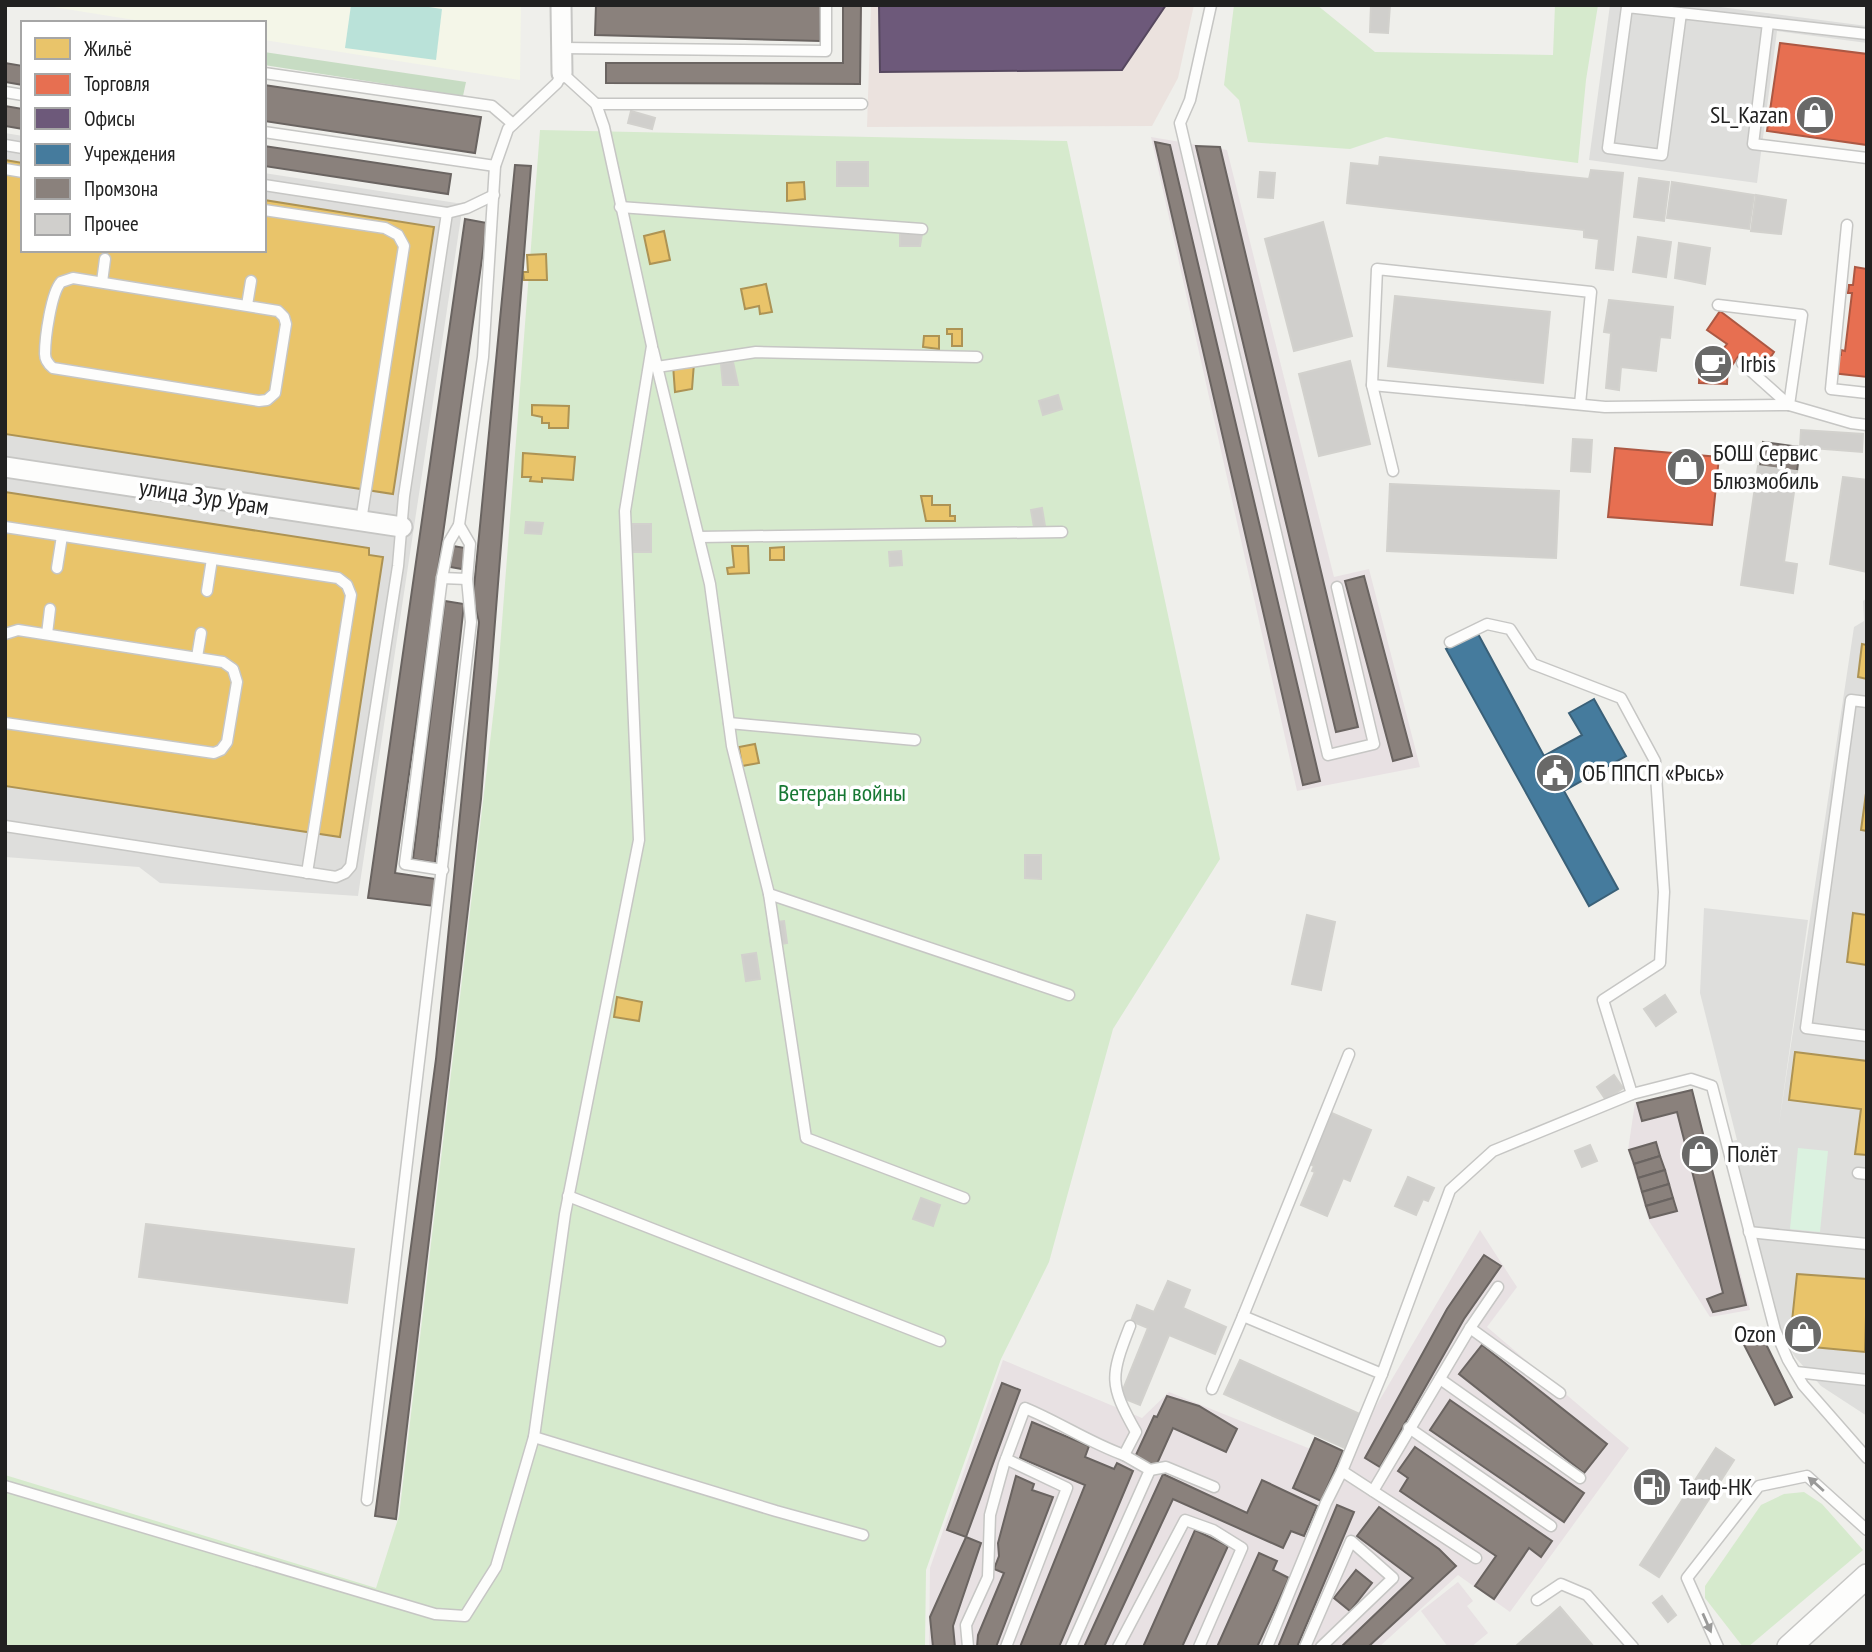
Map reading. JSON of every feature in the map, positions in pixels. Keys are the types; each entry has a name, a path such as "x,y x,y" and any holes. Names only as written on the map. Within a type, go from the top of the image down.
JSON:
{"street":[{"path":"561,5 562,73"},
{"name":"улица Зур Урам","path":"5,467 402,527"},
{"path":"1789,1647 1867,1576"}],"lane":[{"path":"562,48 826,51 826,5"},
{"path":"1211,5 1190,100 1180,123 1328,755 1374,744 1337,587"},
{"path":"1681,13 1662,155 1608,148 1627,7 1681,13 1768,23 1867,34"},
{"path":"1768,23 1753,144 1867,158"},
{"path":"266,73 492,106 513,124"},
{"path":"443,870 405,864 442,578 449,542 459,525 483,357 495,166 508,129 556,83 562,73 596,104 604,127 652,346 710,584 732,746 769,894 806,1138 964,1198"},
{"path":"596,104 862,104"},
{"path":"266,132 495,166"},
{"path":"266,185 447,213 467,208 494,195"},
{"path":"620,207 922,229"},
{"path":"266,210 385,228 398,235 404,246 361,521"},
{"path":"5,826 336,877 351,866 398,566 405,488 447,213"},
{"path":"1847,225 1831,389 1867,393"},
{"path":"102,282 105,259"},
{"path":"1393,471 1372,385 1377,269 1591,292 1580,404"},
{"path":"66,279 102,282 278,311 286,324 277,389 267,400 249,400 53,368 48,364 45,354 56,287 66,279"},
{"path":"247,305 251,281"},
{"path":"1717,304 1802,316 1789,405"},
{"path":"5,1486 435,1614 465,1616 496,1567 534,1437 568,1196 639,840 625,511 652,346"},
{"path":"657,367 756,352 978,357"},
{"path":"1742,363 1789,405"},
{"path":"1372,385 1605,407 1789,405 1867,425"},
{"path":"367,1500 471,622 467,579 470,544 459,525"},
{"path":"5,527 344,581 351,595 307,873"},
{"path":"699,537 1062,531"},
{"path":"57,568 62,536"},
{"path":"207,591 212,559"},
{"path":"442,578 467,579"},
{"path":"47,634 51,609"},
{"path":"1450,642 1487,624 1510,629 1533,664 1620,698 1655,761 1664,892 1660,963 1603,1000 1632,1094"},
{"path":"5,634 18,630 197,657 226,663 236,676 227,742 214,754 5,723"},
{"path":"197,657 201,632"},
{"path":"1867,702 1852,700 1807,1028 1867,1037"},
{"path":"729,723 915,740"},
{"path":"769,894 1069,995"},
{"path":"1212,1389 1349,1054"},
{"path":"1267,1647 1382,1374 1450,1190 1493,1151 1632,1094 1691,1079 1712,1086 1769,1310 1783,1349 1814,1399 1867,1458"},
{"path":"568,1196 940,1340"},
{"path":"1749,1233 1867,1244"},
{"path":"1373,1491 1470,1328 1498,1287"},
{"path":"1243,1316 1382,1374"},
{"path":"1124,1455 1136,1433 1118,1399 1115,1366 1130,1326"},
{"path":"1470,1328 1560,1393"},
{"path":"1796,1372 1867,1380"},
{"path":"1440,1379 1580,1478"},
{"path":"968,1647 965,1625 988,1577 990,1515 1006,1459 1026,1408 1061,1423 1150,1470 1166,1467 1214,1487"},
{"path":"1409,1428 1551,1526"},
{"path":"534,1437 863,1535"},
{"path":"1006,1459 1067,1488 1006,1647"},
{"path":"1071,1647 1150,1470"},
{"path":"1342,1471 1476,1559"},
{"path":"1718,1647 1687,1578 1759,1486 1807,1476 1867,1530"},
{"path":"1118,1647 1185,1520 1213,1530 1242,1548 1199,1647"},
{"path":"1305,1647 1351,1541 1393,1578 1321,1647"},
{"path":"1537,1600 1562,1584 1587,1595 1633,1647"}],"shaded area":[{"path":"41,5 521,5 520,80 266,40 266,21 141,21"},
{"path":"351,5 416,5 442,9 436,60 345,48"},
{"path":"871,5 1194,5 1178,78 1152,126 867,127"},
{"path":"1610,5 1705,5 1867,26 1867,43 1777,31 1757,183 1589,160"},
{"path":"5,133 21,136 21,252 266,252 266,173 463,204 358,896 160,883 139,867 5,857"},
{"path":"1151,137 1227,150 1334,577 1369,569 1420,767 1297,791"},
{"path":"1867,598 1867,1416 1821,1386 1795,1357 1783,1337 1731,1141 1737,1140 1700,993 1704,908 1808,920 1779,1124 1854,627 1864,621 1863,601"},
{"name":"Полёт","path":"1692,1089 1750,1310 1710,1317 1649,1221 1628,1150 1635,1103"},
{"path":"1480,1230 1517,1287 1487,1327 1629,1448 1510,1612 1458,1575 1379,1647 929,1647 930,1568 1003,1360 1142,1418 1169,1392 1343,1462"},
{"path":"1458,1582 1473,1601 1467,1606 1488,1633 1471,1647 1448,1647 1421,1611"}],"green space":[{"path":"1234,5 1317,5 1375,52 1553,55 1555,5 1598,5 1586,80 1578,163 1386,137 1350,149 1248,142 1239,100 1224,85"},
{"path":"266,52 466,82 463,96 266,65"},
{"name":"Ветеран войны","path":"540,130 1067,141 1220,859 1113,1029 1049,1262 1001,1359 926,1570 925,1647 5,1647 5,1475 376,1588 399,1516 498,674"},
{"path":"1798,1148 1828,1151 1820,1232 1790,1229"},
{"path":"1804,1492 1822,1504 1863,1550 1748,1647 1743,1647 1705,1598 1705,1586 1761,1505 1784,1494"}],"building: Жильё":[{"path":"5,160 21,163 21,252 266,252 266,200 434,227 393,494 5,434"},
{"path":"804,182 805,199 787,201 787,183"},
{"path":"664,231 670,260 650,264 644,236"},
{"path":"546,254 547,280 524,280 523,272 528,272 527,255"},
{"path":"766,284 772,312 760,314 759,306 745,309 741,289"},
{"path":"947,329 962,329 962,346 952,346 952,334 947,334"},
{"path":"924,336 939,336 939,349 923,347"},
{"path":"694,363 692,389 675,392 673,365"},
{"path":"532,405 569,406 568,428 549,428 549,423 542,423 542,417 532,415"},
{"path":"523,453 575,457 573,480 542,478 542,482 530,481 531,477 522,477"},
{"path":"5,492 369,548 369,555 383,557 340,837 5,786"},
{"path":"921,496 932,496 932,505 950,505 950,516 955,516 955,521 926,521"},
{"path":"732,546 748,546 749,573 728,574 727,568 734,567"},
{"path":"784,547 784,560 770,560 770,548"},
{"path":"1862,644 1867,645 1867,679 1858,677"},
{"path":"755,744 759,763 742,766 739,747"},
{"path":"1867,786 1867,831 1861,830"},
{"path":"1853,913 1867,915 1867,965 1847,962"},
{"path":"617,997 642,1002 639,1021 614,1017"},
{"path":"1795,1052 1867,1061 1867,1155 1855,1154 1861,1109 1789,1100"},
{"path":"1797,1274 1867,1279 1865,1352 1802,1346 1803,1341 1790,1340"}],"building: Торговля":[{"path":"1780,43 1867,54 1867,145 1767,131"},
{"path":"1855,267 1867,269 1867,377 1832,373 1834,355 1841,355 1841,350 1845,351 1852,293 1848,293 1849,285 1853,285"},
{"path":"1720,311 1774,352 1762,370 1740,354 1728,371 1728,363 1713,362 1727,344 1707,330"},
{"path":"1700,362 1728,363 1727,384 1699,383"},
{"path":"1615,448 1719,457 1712,525 1608,517"},
{"path":"1654,1473 1666,1481 1652,1503 1640,1495"}],"building: Офисы":[{"path":"879,5 1166,5 1122,70 880,72"}],"building: Учреждения":[{"name":"ОБ ППСП «Рысь»","path":"1477,632 1544,756 1582,735 1569,713 1594,699 1626,756 1564,791 1618,889 1589,906 1446,649"}],"building: Промзона":[{"path":"596,5 821,5 820,41 595,35"},
{"path":"843,5 861,5 860,84 606,83 606,63 843,63"},
{"path":"5,63 21,66 21,85 5,82"},
{"path":"266,85 481,117 475,153 266,121"},
{"path":"5,106 21,109 21,129 5,126"},
{"path":"1155,142 1170,145 1320,781 1303,785"},
{"path":"266,146 451,174 448,194 266,166"},
{"path":"1196,146 1220,147 1358,727 1336,732"},
{"path":"515,165 531,166 481,799 396,1519 375,1516 436,1059 479,622 473,598"},
{"path":"465,219 487,223 395,873 436,879 434,906 368,898"},
{"path":"1763,442 1800,447 1797,471 1760,466"},
{"path":"453,546 465,548 462,569 450,567"},
{"path":"1364,576 1412,756 1393,761 1345,581"},
{"path":"445,601 464,604 435,863 413,859"},
{"path":"1692,1090 1746,1305 1713,1312 1707,1299 1723,1293 1677,1112 1642,1121 1637,1103"},
{"path":"1656,1142 1660,1156 1634,1164 1629,1150"},
{"path":"1660,1156 1665,1170 1638,1178 1634,1164"},
{"path":"1665,1170 1669,1184 1642,1192 1638,1178"},
{"path":"1669,1184 1673,1198 1646,1206 1642,1192"},
{"path":"1673,1198 1677,1211 1650,1218 1646,1206"},
{"path":"1484,1255 1501,1266 1464,1319 1380,1467 1365,1458 1447,1309"},
{"path":"1759,1330 1792,1397 1775,1405 1741,1339"},
{"path":"1482,1345 1607,1444 1584,1473 1459,1374"},
{"path":"1002,1383 1020,1390 966,1537 947,1530"},
{"path":"1167,1396 1199,1406 1237,1429 1226,1452 1173,1428 1156,1466 1135,1457 1154,1416 1157,1417"},
{"path":"1450,1400 1584,1493 1564,1522 1430,1430"},
{"path":"1032,1422 1089,1446 1085,1457 1114,1469 1117,1463 1133,1471 1059,1647 1020,1647 1085,1485 1020,1458"},
{"path":"1315,1438 1343,1451 1321,1501 1293,1488"},
{"path":"1415,1447 1552,1541 1541,1557 1529,1548 1494,1599 1475,1586 1496,1556 1400,1491 1408,1478 1398,1471"},
{"path":"1163,1474 1247,1513 1262,1480 1317,1506 1304,1536 1291,1531 1283,1548 1173,1499 1104,1647 1084,1647"},
{"path":"1016,1476 1034,1484 1032,1490 1053,1497 996,1647 977,1647 978,1635 1004,1573 994,1569"},
{"path":"1337,1505 1354,1512 1297,1647 1278,1647"},
{"path":"1379,1507 1439,1549 1456,1566 1368,1647 1341,1647 1413,1578 1357,1536"},
{"path":"1195,1530 1228,1546 1182,1647 1143,1647"},
{"path":"966,1537 981,1543 953,1626 955,1647 933,1647 930,1617"},
{"path":"1259,1553 1277,1561 1273,1570 1289,1578 1257,1647 1217,1647"},
{"path":"1356,1570 1372,1583 1350,1611 1334,1598"}],"building: Прочее":[{"path":"1371,5 1390,5 1388,33 1370,32"},
{"path":"631,111 655,118 652,129 628,123"},
{"path":"1380,157 1589,179 1591,170 1623,173 1613,270 1596,268 1599,239 1584,237 1584,230 1347,203 1351,163 1379,166"},
{"path":"837,162 868,162 868,186 837,186"},
{"path":"1260,172 1275,173 1273,198 1258,197"},
{"path":"1639,178 1669,182 1664,221 1634,217"},
{"path":"1672,182 1754,195 1749,229 1667,218"},
{"path":"1756,195 1786,200 1781,234 1751,231"},
{"path":"1323,222 1352,336 1294,351 1265,239"},
{"path":"900,228 923,228 920,246 900,246"},
{"path":"1638,237 1671,242 1666,277 1633,272"},
{"path":"1679,243 1710,248 1705,284 1675,278"},
{"path":"1395,296 1550,312 1543,383 1388,366"},
{"path":"1609,300 1673,307 1670,338 1660,337 1656,371 1621,367 1619,390 1606,388 1611,333 1604,332"},
{"path":"1350,361 1370,444 1319,456 1299,374"},
{"path":"733,362 738,385 723,385 721,364"},
{"path":"1058,395 1062,409 1043,415 1039,401"},
{"path":"1801,430 1863,434 1862,452 1800,447"},
{"path":"1573,439 1592,440 1590,472 1571,471"},
{"path":"1758,466 1797,471 1784,562 1797,564 1793,593 1741,585"},
{"path":"1843,477 1867,480 1867,572 1830,564"},
{"path":"1390,484 1559,491 1556,558 1387,551"},
{"path":"1042,508 1045,526 1034,527 1031,510"},
{"path":"526,522 543,523 541,534 525,533"},
{"path":"633,524 651,524 651,552 632,552"},
{"path":"901,551 902,565 890,566 889,552"},
{"path":"1025,855 1041,855 1041,879 1025,878"},
{"path":"1307,915 1335,922 1321,990 1292,984"},
{"path":"784,921 787,943 771,946 768,923"},
{"path":"756,953 760,979 746,981 742,955"},
{"path":"1665,995 1676,1012 1656,1026 1644,1009"},
{"path":"1614,1075 1623,1088 1606,1100 1597,1087"},
{"path":"1327,1111 1371,1130 1350,1181 1343,1178 1327,1216 1301,1205 1315,1172 1312,1171 1314,1166 1306,1162"},
{"path":"1590,1145 1597,1161 1582,1167 1575,1151"},
{"path":"1408,1177 1434,1188 1428,1201 1423,1199 1416,1215 1395,1206"},
{"path":"921,1198 940,1205 933,1226 913,1219"},
{"path":"146,1224 354,1249 347,1303 139,1277"},
{"path":"1168,1281 1190,1290 1183,1308 1226,1327 1215,1354 1169,1335 1140,1405 1120,1397 1148,1328 1131,1321 1137,1305 1154,1312"},
{"path":"1240,1360 1362,1415 1347,1449 1224,1394"},
{"path":"1716,1448 1734,1460 1659,1577 1640,1565"},
{"path":"1662,1596 1676,1615 1668,1622 1653,1603"},
{"path":"1560,1607 1594,1647 1516,1646"}],"place":[{"name":"SL_Kazan","path":"1815,115"},
{"name":"Irbis","path":"1713,364"},
{"name":"БОШ Сервис Блюзмобиль","path":"1686,467"},
{"name":"ОБ ППСП «Рысь»","path":"1555,773"},
{"name":"Полёт","path":"1700,1154"},
{"name":"Ozon","path":"1803,1334"},
{"name":"Таиф-НК","path":"1652,1487"}]}
